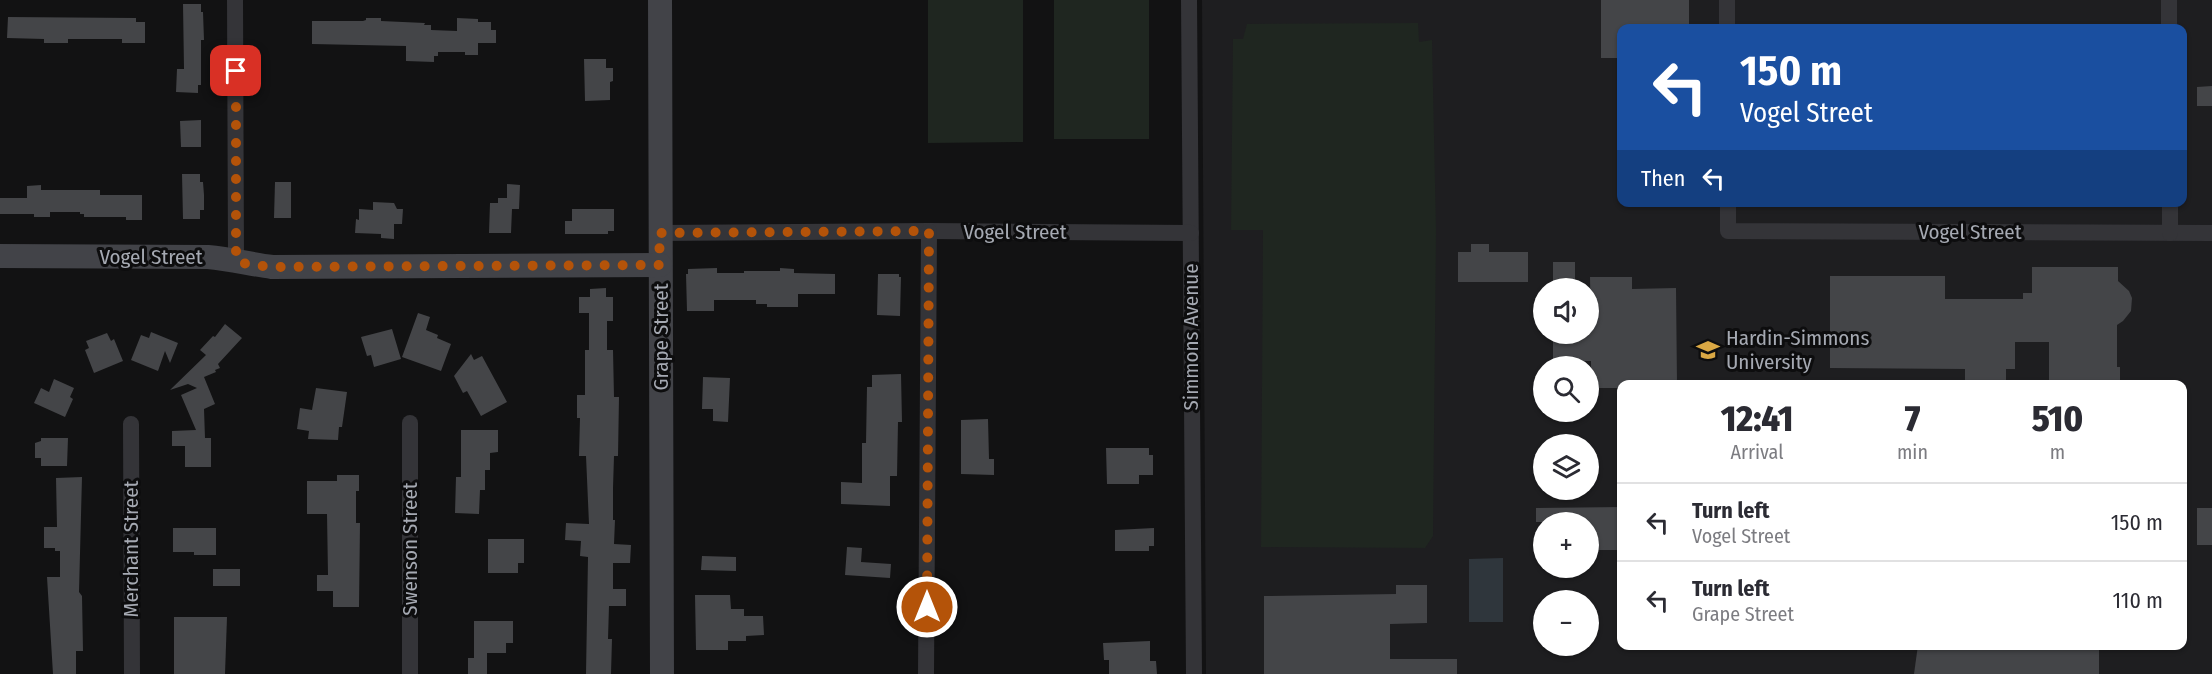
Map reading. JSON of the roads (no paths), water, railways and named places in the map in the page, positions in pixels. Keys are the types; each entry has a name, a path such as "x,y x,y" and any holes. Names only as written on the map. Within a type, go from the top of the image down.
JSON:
{"street":[{"path":"235,0 236,259"},
{"name":"Grape Street","path":"660,0 662,674"},
{"name":"Simmons Avenue","path":"1190,0 1194,674"},
{"path":"1727,0 1727,24"},
{"path":"2169,0 2169,24"},
{"name":"Vogel Street","path":"1728,207 1728,231 2212,233"},
{"path":"2170,207 2170,233"},
{"path":"926,674 929,231"},
{"name":"Vogel Street","path":"659,233 929,231 1191,233"},
{"name":"Vogel Street","path":"0,256 208,257 236,259 246,264 272,267 660,265"},
{"name":"Swenson Street","path":"410,423 410,674"},
{"name":"Merchant Street","path":"131,424 132,674"}],"place":[{"name":"Hardin-Simmons University","path":"1708,350"}]}
